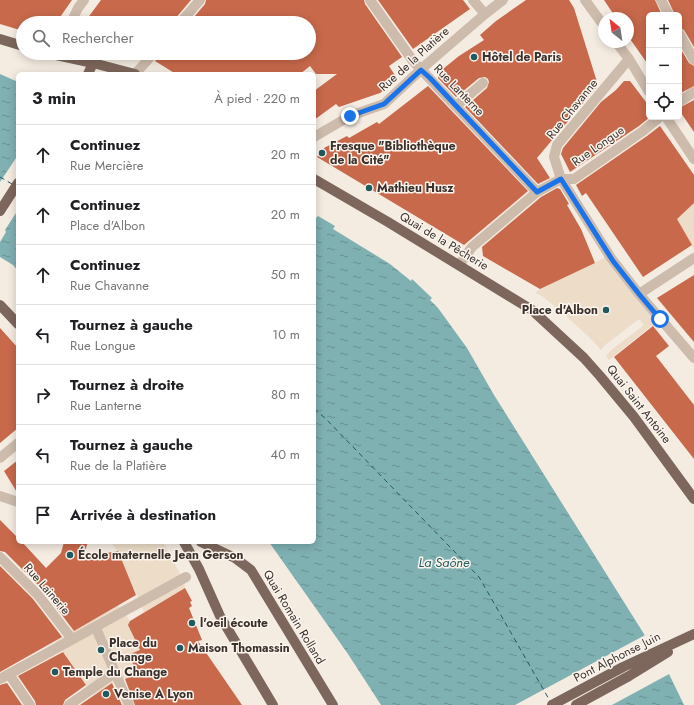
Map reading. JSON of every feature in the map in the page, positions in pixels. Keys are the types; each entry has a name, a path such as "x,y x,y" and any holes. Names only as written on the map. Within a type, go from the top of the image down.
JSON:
{"main road":[{"path":"0,39 16,44"},
{"path":"85,60 128,72"},
{"path":"89,72 94,63"},
{"name":"Quai de la Pêcherie","path":"316,180 459,265 529,309 556,332"},
{"path":"0,211 16,186"},
{"path":"0,305 16,322"},
{"name":"Quai Saint Antoine","path":"556,332 584,358 605,382 634,417 693,497"},
{"path":"185,544 202,576 220,616 273,705"},
{"name":"Quai Romain Rolland","path":"205,544 235,558 250,570 333,705"},
{"name":"Pont Alphonse Juin","path":"552,705 623,667 694,635"},
{"name":"Pont Alphonse Juin","path":"576,705 629,676 694,635"}],"street":[{"path":"74,16 84,0"},
{"path":"186,16 200,0"},
{"name":"Rue Lanterne","path":"370,0 413,61 537,192"},
{"path":"474,0 485,14"},
{"name":"Rue de la Platière","path":"316,136 350,116 384,104 485,14 503,0"},
{"path":"585,0 598,18"},
{"path":"661,0 667,12"},
{"path":"682,38 694,60"},
{"path":"620,48 646,87"},
{"path":"137,72 148,60"},
{"name":"Rue Chavanne","path":"629,60 556,145 554,157 561,179 613,261 639,294"},
{"path":"456,106 483,83"},
{"path":"682,100 694,92"},
{"name":"Rue Longue","path":"459,265 472,247 537,192 561,179 574,180 656,120"},
{"path":"668,120 694,159"},
{"path":"694,258 639,294 694,358"},
{"path":"0,458 16,445"},
{"path":"0,496 16,501"},
{"name":"Rue Lainerie","path":"0,557 38,595 72,639"},
{"path":"0,679 72,639 96,628 140,604 186,577"},
{"path":"96,628 129,705"},
{"path":"69,705 116,672"},
{"path":"9,674 30,705"}],"shaded area":[{"path":"694,202 694,249 676,217"},
{"name":"Place d'Albon","path":"609,255 660,319 609,360 606,356 610,351 644,325 639,319 605,345 601,350 563,313 542,296 535,293 540,289"},
{"path":"112,544 164,544 183,579 185,588 144,612 118,552"},
{"name":"Place du Change","path":"118,605 130,621 128,625 140,650 130,654 136,674 112,683 93,695 56,641"}],"water":[{"path":"0,74 16,81 16,269 0,257"},
{"name":"La Saône","path":"318,216 335,226 333,229 390,264 411,281 412,279 432,298 430,300 438,308 467,348 494,395 669,674 684,705 381,705 348,654 270,544 316,544 316,218"}],"pier":[{"path":"16,158 16,213 5,230 6,232 0,242 0,182"},
{"path":"647,634 671,673 612,705 515,705"}],"building":[{"path":"0,0 72,0 61,16 16,16 16,29 0,24"},
{"path":"101,0 191,0 178,16 89,16"},
{"path":"206,0 364,0 365,4 402,57 389,66 398,80 380,93 339,107 336,104 316,119 316,90 337,74 316,74 310,66 302,72 173,72 155,61 316,60 316,16 195,16 205,4"},
{"path":"378,0 463,0 470,9 413,49"},
{"path":"526,0 569,0 574,8 597,82 596,88 537,158 550,178 538,184 465,107 487,88 489,82 488,79 485,77 479,78 456,97 438,78 438,73 459,56 484,40 480,35 496,21"},
{"path":"604,0 655,0 661,12 646,12 646,62 634,45 634,12 612,12"},
{"path":"668,0 694,0 694,47 682,29 682,12 674,12"},
{"path":"682,51 689,63 694,66 694,86 682,92"},
{"path":"624,81 630,81 646,102 646,120 570,172 561,154 563,148 601,102 616,90"},
{"path":"428,86 528,191 464,245 317,157 324,148 347,136 349,138 377,122 379,124"},
{"path":"694,100 694,132 682,114 682,106"},
{"path":"660,126 694,175 694,203 677,219 692,245 643,277 586,193 582,196 576,185"},
{"path":"557,188 560,189 569,204 567,205 581,229 595,263 540,289 483,256 482,247 541,197"},
{"path":"694,275 694,342 657,298"},
{"path":"653,326 669,346 656,356 694,405 694,459 614,357"},
{"path":"0,328 16,346 16,430 0,443"},
{"path":"16,462 16,491 4,471"},
{"path":"0,520 16,536 16,544 24,544 46,568 61,553 63,544 87,544 83,557 118,551 136,595 74,631 43,590 5,552 0,551"},
{"path":"0,566 33,599 62,637 0,672"},
{"path":"185,588 192,601 190,602 192,606 189,608 202,640 198,641 242,705 135,705 125,679 136,674 130,654 140,650 128,625 130,621"},
{"name":"Temple du Change","path":"63,652 86,685 65,700 63,705 36,705 35,701 18,676"},
{"path":"7,683 22,705 0,705 0,685"},
{"name":"Venise A Lyon","path":"112,683 122,705 80,705"}],"ferry route":[{"path":"0,177 12,184"},
{"path":"316,411 325,418 479,577 550,701"}],"place":[{"name":"Hôtel de Paris","path":"474,57"},
{"name":"Fresque \"Bibliothèque de la Cité\"","path":"322,153"},
{"name":"Mathieu Husz","path":"369,188"},
{"name":"Place d'Albon","path":"606,310"},
{"name":"École maternelle Jean Gerson","path":"70,555"},
{"name":"l'oeil écoute","path":"192,623"},
{"name":"Maison Thomassin","path":"180,648"},
{"name":"Place du Change","path":"101,650"},
{"name":"Temple du Change","path":"55,672"},
{"name":"Venise A Lyon","path":"106,694"}],"route":[{"path":"350,116 384,104 421,70 537,192 561,179 613,261 660,319"}]}
